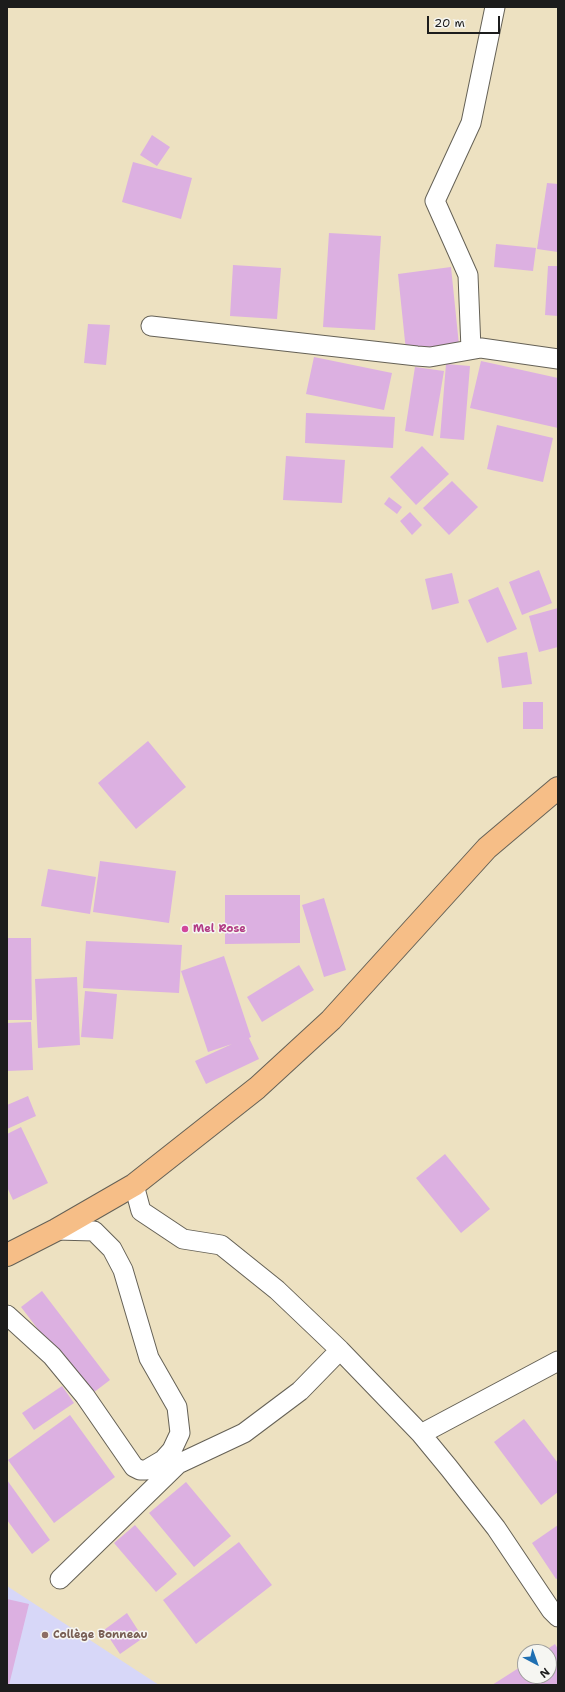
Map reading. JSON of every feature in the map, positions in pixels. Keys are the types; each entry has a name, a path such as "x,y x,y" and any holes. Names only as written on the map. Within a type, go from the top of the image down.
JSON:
{"main road":[{"path":"7,1255 56,1230 134,1186 257,1088 331,1020 488,848 558,788"}],"street":[{"path":"471,349 468,275 435,201 471,123 495,7"},
{"path":"151,326 417,356 430,357 481,348 558,359"},
{"path":"134,1186 142,1211 183,1239 221,1244 277,1290 340,1350 421,1434 496,1528 551,1610 558,1617"},
{"path":"7,1315 52,1356 85,1396 134,1467 140,1470 146,1470 163,1460 172,1450 180,1433 177,1407 149,1358 123,1270 112,1249 94,1232 56,1230"},
{"path":"60,1579 178,1464 244,1433 300,1391 340,1350"},
{"path":"421,1434 558,1361"}],"shaded area":[{"name":"Collège Bonneau","path":"7,1586 159,1685 7,1685"}],"building":[{"path":"152,135 170,147 157,166 140,155"},
{"path":"133,162 192,178 181,219 122,202"},
{"path":"547,183 558,184 558,252 537,249"},
{"path":"329,233 381,236 375,330 323,327"},
{"path":"496,244 536,248 533,271 494,267"},
{"path":"233,265 281,268 277,319 230,316"},
{"path":"548,266 558,266 558,316 545,315"},
{"path":"451,267 459,345 406,351 398,274"},
{"path":"88,324 110,325 106,365 84,363"},
{"path":"314,357 392,373 384,410 306,394"},
{"path":"481,361 558,378 558,428 470,408"},
{"path":"446,364 470,366 464,440 440,438"},
{"path":"415,367 444,371 433,436 405,431"},
{"path":"306,413 395,417 393,448 305,443"},
{"path":"497,425 553,438 543,482 487,469"},
{"path":"422,446 449,474 416,505 390,477"},
{"path":"286,456 345,460 342,503 283,500"},
{"path":"452,481 478,507 449,535 423,508"},
{"path":"389,497 402,507 397,514 384,504"},
{"path":"410,512 422,525 412,535 400,521"},
{"path":"539,570 552,603 522,615 509,582"},
{"path":"452,573 459,603 432,610 425,579"},
{"path":"498,587 517,629 487,643 468,600"},
{"path":"558,608 558,647 539,652 529,616"},
{"path":"527,652 532,684 502,688 498,657"},
{"path":"523,702 543,702 543,729 523,729"},
{"path":"148,741 186,787 136,829 98,783"},
{"path":"100,861 176,871 169,923 93,912"},
{"path":"48,869 96,877 90,914 41,906"},
{"path":"225,895 300,895 300,943 225,944"},
{"path":"324,898 346,970 324,977 302,905"},
{"path":"7,938 31,938 32,1020 7,1020"},
{"path":"86,941 182,945 179,993 83,988"},
{"path":"224,956 251,1037 249,1038 259,1059 206,1084 195,1061 232,1044 208,1052 181,971"},
{"path":"299,965 314,990 262,1022 247,997"},
{"path":"77,977 80,1045 38,1048 35,979"},
{"path":"85,991 117,994 113,1039 81,1037"},
{"path":"31,1022 33,1070 7,1071 7,1023"},
{"path":"28,1096 36,1116 7,1129 7,1105"},
{"path":"21,1127 48,1183 13,1200 7,1187 7,1134"},
{"path":"445,1154 490,1209 461,1233 416,1178"},
{"path":"42,1291 110,1380 89,1396 21,1307"},
{"path":"62,1386 74,1403 34,1430 22,1413"},
{"path":"70,1415 115,1477 54,1523 8,1460"},
{"path":"524,1419 558,1463 558,1492 541,1505 494,1442"},
{"path":"7,1480 50,1540 32,1554 7,1520"},
{"path":"186,1482 231,1536 194,1567 149,1513"},
{"path":"135,1525 177,1574 156,1592 114,1543"},
{"path":"558,1525 558,1578 556,1579 532,1543"},
{"path":"239,1542 272,1585 196,1644 163,1600"},
{"path":"7,1599 29,1604 9,1685 7,1685"},
{"path":"127,1613 143,1638 120,1654 104,1630"},
{"path":"557,1647 558,1649 558,1685 492,1685 517,1669 517,1684 557,1684"}],"place":[{"name":"Mel Rose","path":"185,929"},
{"name":"Collège Bonneau","path":"45,1635"}]}
